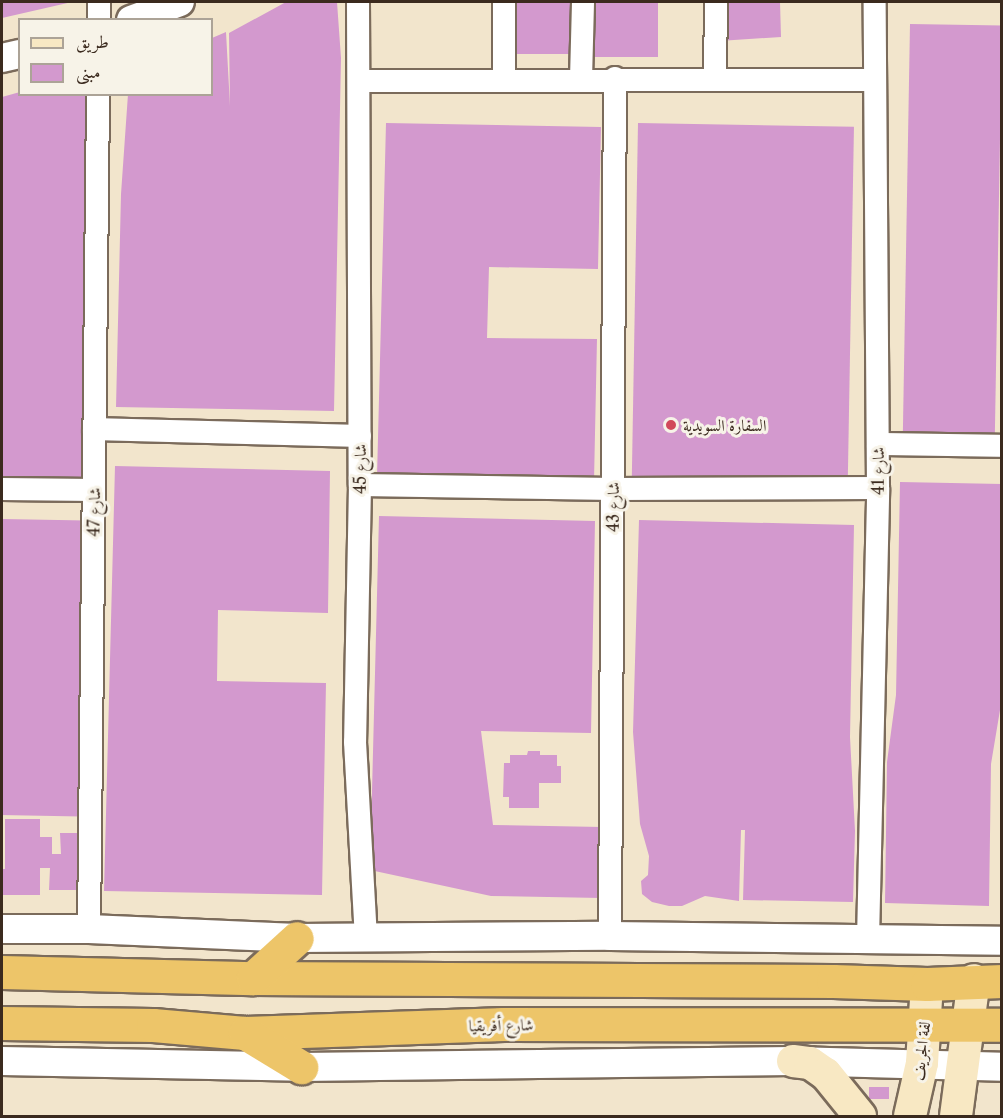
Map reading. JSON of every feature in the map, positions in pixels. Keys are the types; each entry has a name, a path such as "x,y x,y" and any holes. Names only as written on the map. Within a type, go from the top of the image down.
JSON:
{"highway":[{"path":"253,978 297,938"},
{"path":"2,972 253,978 833,981 927,984 988,981"},
{"name":"شارع أفريقيا","path":"2,1023 153,1025 245,1033 504,1024 1002,1025"},
{"path":"245,1033 301,1067"}],"main road":[{"path":"956,1116 969,1024 988,981"},
{"name":"لفة الجريف","path":"910,1116 922,1063 927,984"},
{"path":"794,1061 810,1063 826,1074 860,1116"}],"street":[{"path":"99,2 99,18"},
{"path":"136,18 180,2"},
{"name":"شارع 45","path":"358,2 360,486 355,742 366,937"},
{"path":"504,2 504,79"},
{"path":"581,79 583,2"},
{"path":"716,2 716,79"},
{"name":"شارع 41","path":"868,940 878,488 875,2"},
{"path":"2,58 18,54"},
{"path":"359,81 615,78 874,80"},
{"name":"شارع 43","path":"610,936 615,78"},
{"name":"شارع 47","path":"89,929 98,96"},
{"path":"94,429 360,436"},
{"path":"878,444 1002,446"},
{"path":"360,486 613,489 878,488"},
{"path":"2,489 94,490"},
{"path":"2,929 89,929 297,938 610,936 1002,941"},
{"path":"2,1061 301,1067 794,1061 1002,1067"}],"building":[{"path":"2,2 72,2 2,18"},
{"path":"286,2 337,2 341,58 334,411 116,407 121,194 128,96 213,96 213,38 226,32 230,106 229,33"},
{"path":"510,2 570,2 570,54 510,54"},
{"path":"593,2 658,2 658,57 593,57"},
{"path":"722,2 780,2 781,37 719,41"},
{"path":"910,24 1002,26 995,437 903,435"},
{"path":"18,93 18,96 89,96 88,478 2,477 2,97"},
{"path":"386,123 601,127 598,269 489,267 487,338 597,339 594,481 377,477"},
{"path":"638,123 854,127 848,481 632,477"},
{"path":"115,466 330,471 328,613 218,610 217,681 326,683 322,895 104,891"},
{"path":"900,482 1002,484 1002,698 991,764 989,906 885,903 887,762 896,695"},
{"path":"379,516 595,521 591,733 481,731 493,825 602,827 601,898 491,896 370,870"},
{"path":"2,519 86,520 81,816 2,815"},
{"path":"639,520 854,525 850,737 855,831 853,902 743,900 745,830 741,830 739,901 705,896 682,906 669,906 652,902 642,894 641,881 648,875 649,856 640,824 633,732"},
{"path":"528,751 540,751 540,755 557,755 557,766 561,766 561,783 539,783 539,808 509,808 509,797 503,797 504,763 510,763 510,755 527,755"},
{"path":"5,819 40,819 40,837 52,837 52,854 61,854 60,833 79,833 79,890 49,890 50,868 40,868 40,895 2,895 2,869 5,869"},
{"path":"869,1087 889,1087 889,1099 869,1099"}],"place":[{"name":"السفارة السويدية","path":"671,425"}]}
